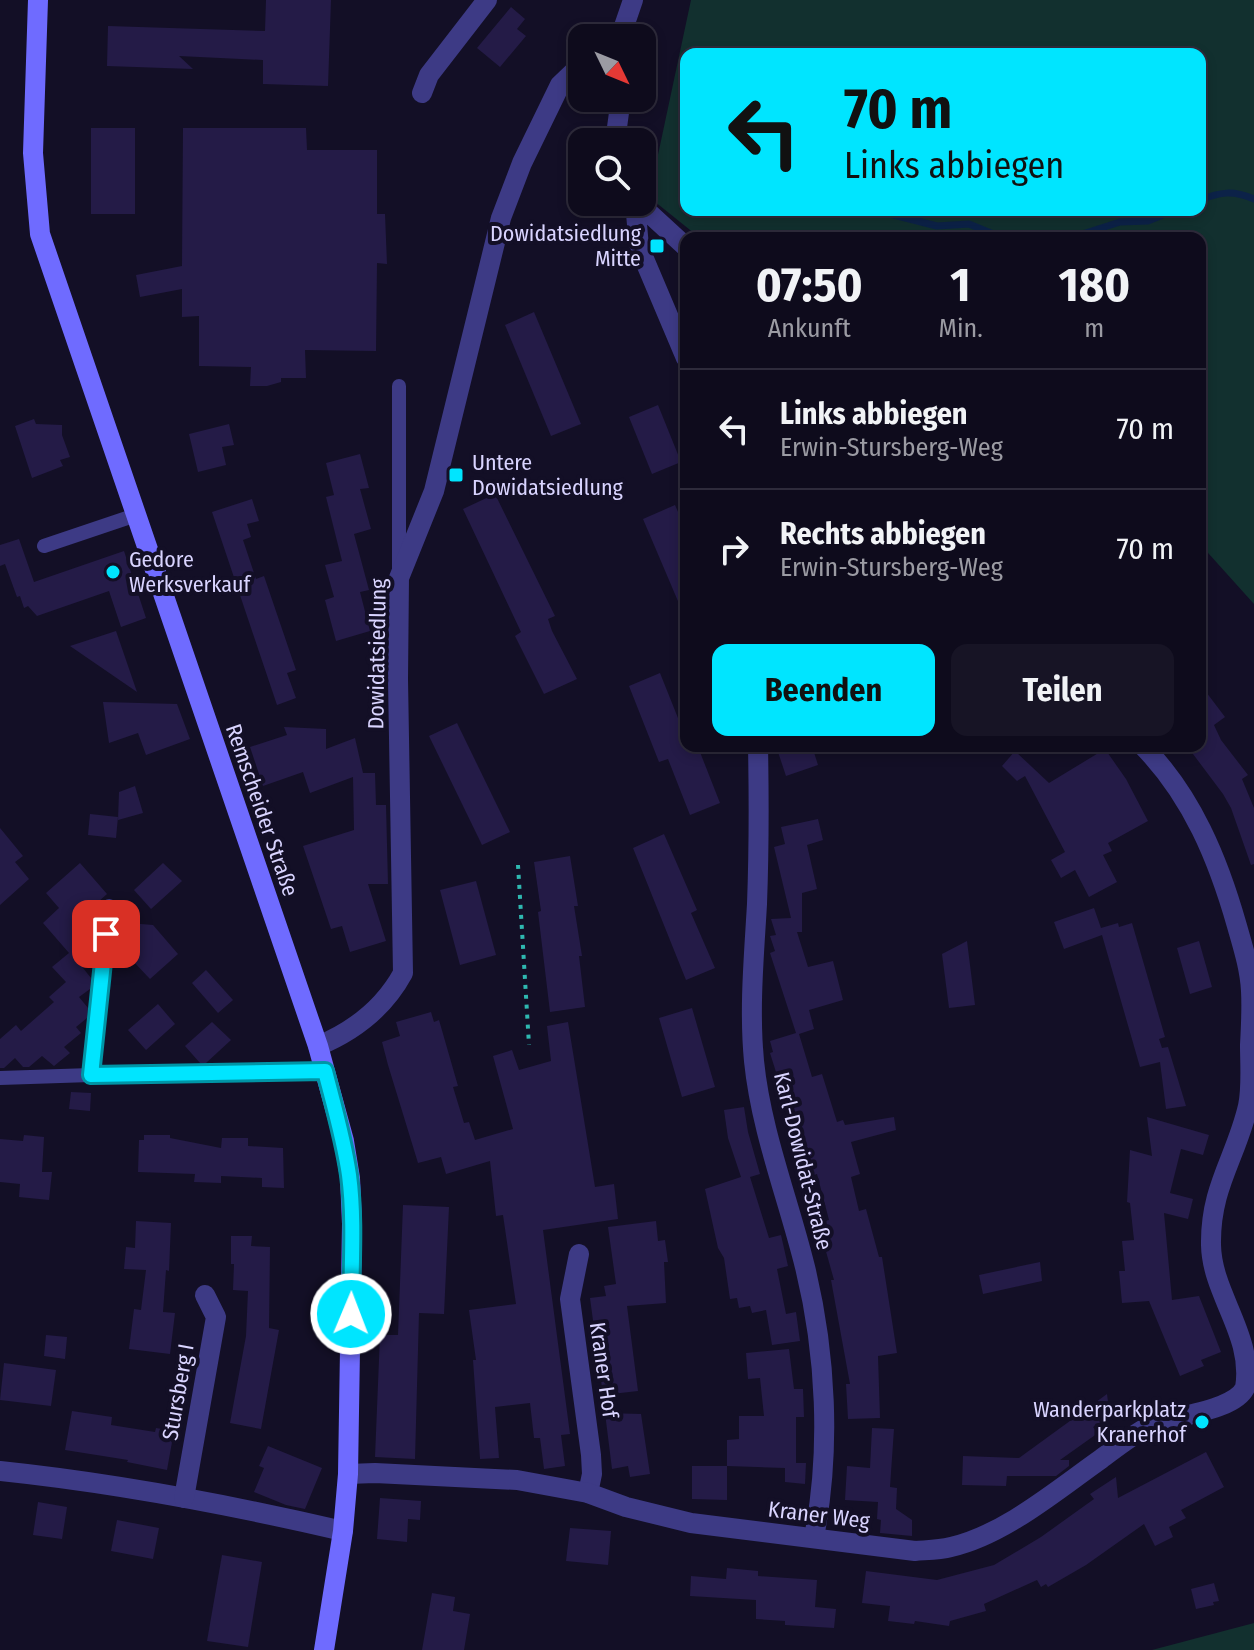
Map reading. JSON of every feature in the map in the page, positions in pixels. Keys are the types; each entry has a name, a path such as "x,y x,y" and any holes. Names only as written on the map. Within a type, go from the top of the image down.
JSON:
{"main road":[{"name":"Remscheider Straße","path":"38,0 33,153 40,234 318,1046 344,1141 350,1178 352,1224 348,1474 343,1531 324,1650"}],"street":[{"path":"422,93 429,75 487,0"},
{"path":"625,24 633,0"},
{"name":"Dowidatsiedlung","path":"318,1046 346,1034 366,1018 394,990 403,973 399,578 434,491 501,218 522,163 560,85 568,77"},
{"path":"637,216 639,247 680,344"},
{"path":"652,216 680,242"},
{"name":"Karl-Dowidat-Straße","path":"758,752 758,878 752,1025 754,1062 765,1124 805,1266 819,1348 822,1468 814,1537"},
{"name":"Kraner Weg","path":"348,1474 517,1480 588,1493 626,1507 691,1523 915,1551 950,1548 985,1536 1045,1499 1145,1429 1174,1417 1235,1400 1245,1387 1250,1345 1242,1322 1217,1274 1211,1250 1211,1217 1217,1190 1249,1103 1251,990 1219,865 1179,789 1149,752"},
{"name":"Kraner Hof","path":"579,1254 570,1299 591,1455 592,1474 588,1493"},
{"name":"Stursberg I","path":"184,1498 216,1317 205,1295"},
{"path":"0,1471 184,1498 343,1531"}],"lane":[{"path":"399,386 399,578"},
{"path":"44,546 136,515"},
{"path":"91,1075 109,906"},
{"path":"0,1078 325,1071"}],"path":[{"path":"518,865 529,1045"}],"green space":[{"path":"691,0 1254,0 1254,604 1206,551 1206,232 693,232 656,203 656,164 680,52 680,216 1206,216 1206,48 681,48"},
{"path":"1254,1623 1254,1650 1152,1650"}],"building":[{"path":"266,0 331,0 328,86 263,84 263,60 179,56 193,69 107,66 108,26 265,31"},
{"path":"511,7 525,19 517,29 526,36 500,67 477,48"},
{"path":"91,128 135,128 135,214 91,214"},
{"path":"183,128 306,128 307,150 377,150 377,214 385,214 387,264 377,263 376,351 305,350 306,378 281,378 281,382 267,386 250,386 251,367 199,366 199,316 182,317 182,289 140,297 136,275 182,266"},
{"path":"534,312 581,424 551,436 505,325"},
{"path":"658,405 680,462 652,474 629,417"},
{"path":"34,419 36,424 62,425 62,435 70,457 60,460 63,466 32,478 15,426"},
{"path":"229,424 234,445 222,447 226,465 198,472 189,434"},
{"path":"360,454 369,488 360,489 371,529 354,534 369,590 360,592 370,631 336,641 325,600 334,597 325,565 342,561 326,497 334,495 326,463"},
{"path":"495,494 555,616 548,619 552,631 577,679 544,694 515,636 521,632 463,509"},
{"path":"252,499 259,521 247,524 251,537 243,540 256,579 264,576 296,670 287,673 296,698 277,705 212,512"},
{"path":"675,505 680,516 680,606 643,519"},
{"path":"19,539 34,582 124,551 146,618 121,627 109,591 37,616 28,606 24,608 5,564 0,566 0,545"},
{"path":"116,631 137,692 70,646"},
{"path":"660,673 680,723 680,752 700,752 720,803 690,815 668,759 659,762 629,686"},
{"path":"1206,692 1225,717 1214,725 1221,740 1248,775 1242,779 1254,808 1254,864 1251,865 1223,794 1192,752 1206,752"},
{"path":"103,702 177,704 190,739 146,755 138,733 109,743"},
{"path":"457,723 510,832 482,845 429,736"},
{"path":"284,727 326,729 326,749 355,738 363,773 375,773 376,805 386,805 388,884 368,884 386,941 350,952 342,926 331,929 303,846 354,830 353,777 310,793 303,772 263,786 250,747 287,735"},
{"path":"778,752 814,752 818,765 786,776"},
{"path":"1016,752 1049,783 1100,752 1107,752 1126,779 1148,821 1108,843 1112,851 1103,855 1117,882 1089,897 1075,870 1061,878 1051,860 1065,852 1025,776 1017,781 1002,766"},
{"path":"135,786 143,813 118,820 119,792"},
{"path":"90,814 118,817 116,838 88,835"},
{"path":"818,819 823,840 807,845 817,889 802,893 802,932 797,932 808,967 833,961 843,1000 809,1010 814,1029 799,1034 812,1077 822,1074 837,1122 843,1120 845,1125 894,1117 896,1130 851,1142 860,1174 851,1177 859,1211 866,1209 879,1257 882,1257 897,1353 878,1356 880,1418 848,1419 846,1384 850,1384 831,1280 834,1280 818,1223 829,1220 817,1174 804,1178 794,1146 797,1145 794,1129 770,1053 773,1052 770,1041 796,1033 770,953 775,951 770,936 776,935 771,919 791,918 774,847 785,844 781,827"},
{"path":"0,828 23,856 15,862 29,879 0,905"},
{"path":"664,834 697,910 691,913 715,968 686,980 633,848"},
{"path":"570,856 578,906 574,906 582,956 579,956 585,1007 550,1012 534,862"},
{"path":"80,863 107,894 79,919 97,920 93,959 83,968 91,978 90,989 79,997 88,1008 87,1018 76,1027 81,1033 64,1047 70,1053 54,1066 42,1056 29,1067 23,1067 15,1058 0,1068 0,1039 16,1025 21,1031 54,1002 49,997 66,982 52,967 69,953 43,923 59,908 46,893"},
{"path":"163,863 182,881 151,909 134,890"},
{"path":"476,881 496,955 460,965 440,890"},
{"path":"1094,908 1101,928 1132,923 1165,1037 1159,1039 1162,1048 1168,1047 1186,1106 1166,1109 1160,1062 1140,1067 1102,935 1064,949 1054,922"},
{"path":"117,922 153,925 178,954 150,979 115,942"},
{"path":"967,941 975,1005 949,1008 942,954"},
{"path":"1199,941 1212,987 1190,994 1177,948"},
{"path":"206,970 233,1000 218,1013 192,983"},
{"path":"158,1004 175,1024 146,1050 128,1030"},
{"path":"692,1008 715,1087 682,1097 659,1018"},
{"path":"431,1012 434,1022 439,1020 458,1086 453,1087 464,1123 469,1122 475,1140 513,1129 493,1056 512,1050 519,1070 551,1061 547,1026 568,1022 595,1187 614,1184 618,1219 543,1230 570,1434 561,1435 565,1466 544,1469 540,1438 534,1438 530,1403 495,1407 499,1458 480,1459 473,1360 476,1360 469,1310 516,1304 503,1215 496,1216 490,1161 446,1174 441,1157 418,1163 388,1065 382,1042 400,1036 396,1022"},
{"path":"212,1022 231,1040 206,1063 200,1063 185,1046"},
{"path":"71,1092 91,1093 90,1111 69,1109"},
{"path":"744,1107 760,1174 750,1177 769,1238 781,1235 788,1266 777,1269 786,1314 796,1312 800,1341 772,1345 766,1310 752,1313 750,1306 739,1308 737,1298 730,1299 724,1258 718,1248 705,1189 741,1177 728,1138 724,1110"},
{"path":"1147,1117 1209,1135 1203,1155 1181,1149 1170,1193 1193,1199 1188,1219 1164,1213 1172,1300 1199,1296 1221,1352 1201,1360 1204,1366 1180,1376 1149,1301 1122,1303 1119,1271 1125,1271 1122,1241 1134,1240 1130,1203 1127,1202 1130,1150 1152,1156"},
{"path":"24,1135 44,1137 42,1172 52,1172 49,1200 19,1197 20,1184 0,1182 0,1139 23,1141"},
{"path":"144,1135 170,1135 170,1138 221,1148 222,1138 248,1138 248,1146 283,1148 284,1188 262,1187 262,1178 221,1176 221,1183 194,1182 195,1174 138,1172 139,1140 144,1140"},
{"path":"403,1205 449,1207 444,1314 419,1313 415,1459 375,1457 380,1335 398,1335"},
{"path":"136,1221 171,1223 163,1312 175,1313 170,1354 129,1349 134,1309 141,1310 146,1270 124,1269 126,1247 135,1248"},
{"path":"656,1221 658,1241 665,1240 668,1262 664,1262 666,1303 627,1306 638,1391 603,1395 590,1298 606,1296 604,1286 616,1284 608,1227"},
{"path":"231,1236 252,1236 251,1246 270,1247 269,1328 279,1330 261,1429 230,1423 246,1336 248,1291 233,1290"},
{"path":"1040,1262 1042,1281 983,1294 979,1275"},
{"path":"46,1335 67,1337 65,1359 44,1356"},
{"path":"789,1349 794,1389 803,1389 804,1417 796,1417 796,1463 806,1463 805,1484 785,1482 785,1468 727,1466 727,1440 739,1439 739,1416 764,1416 760,1378 748,1379 746,1353"},
{"path":"4,1363 56,1370 51,1406 0,1400"},
{"path":"1107,1394 1110,1417 1093,1427 1098,1433 1060,1460 1069,1460 1069,1466 1056,1476 1007,1476 1006,1486 962,1485 963,1456 1019,1458"},
{"path":"72,1411 112,1417 111,1425 155,1432 156,1428 174,1431 167,1470 65,1450"},
{"path":"605,1413 641,1414 650,1474 630,1477 628,1466 612,1469"},
{"path":"872,1428 894,1429 890,1487 897,1488 896,1509 912,1520 912,1536 880,1533 878,1502 845,1500 847,1466 870,1468"},
{"path":"268,1446 322,1468 305,1509 254,1492 264,1468 259,1466"},
{"path":"1206,1452 1224,1487 1181,1510 1186,1518 1169,1527 1173,1537 1155,1546 1144,1524 1086,1565 1048,1587 1046,1584 1041,1587 1037,1580 984,1604 986,1611 950,1621 949,1626 888,1621 890,1606 862,1603 866,1571 937,1580 994,1565 1041,1537 1094,1499 1090,1494 1116,1477 1118,1498"},
{"path":"692,1466 727,1466 727,1500 692,1499"},
{"path":"380,1498 421,1501 420,1520 408,1519 407,1542 377,1539"},
{"path":"38,1502 67,1507 62,1539 33,1535"},
{"path":"117,1520 159,1528 153,1559 111,1551"},
{"path":"570,1528 611,1531 608,1565 566,1561"},
{"path":"222,1555 262,1562 248,1647 207,1641"},
{"path":"727,1568 758,1571 758,1576 817,1580 815,1607 836,1609 834,1628 785,1625 785,1621 756,1619 756,1600 690,1596 691,1576 726,1579"},
{"path":"1214,1583 1219,1601 1196,1609 1191,1589"},
{"path":"432,1593 455,1597 453,1611 470,1614 464,1650 422,1650"}],"waterway":[{"path":"1206,198 1227,193 1254,199"},
{"path":"898,216 937,226 969,224 988,232"},
{"path":"1089,232 1120,222 1148,221 1160,216"}],"place":[{"name":"Dowidatsiedlung Mitte","path":"657,246"},
{"name":"Untere Dowidatsiedlung","path":"456,475"},
{"name":"Gedore Werksverkauf","path":"113,572"},
{"name":"Wanderparkplatz Kranerhof","path":"1202,1422"}],"route":[{"path":"106,934 91,1075 325,1071 344,1141 350,1178 351,1314"}]}
